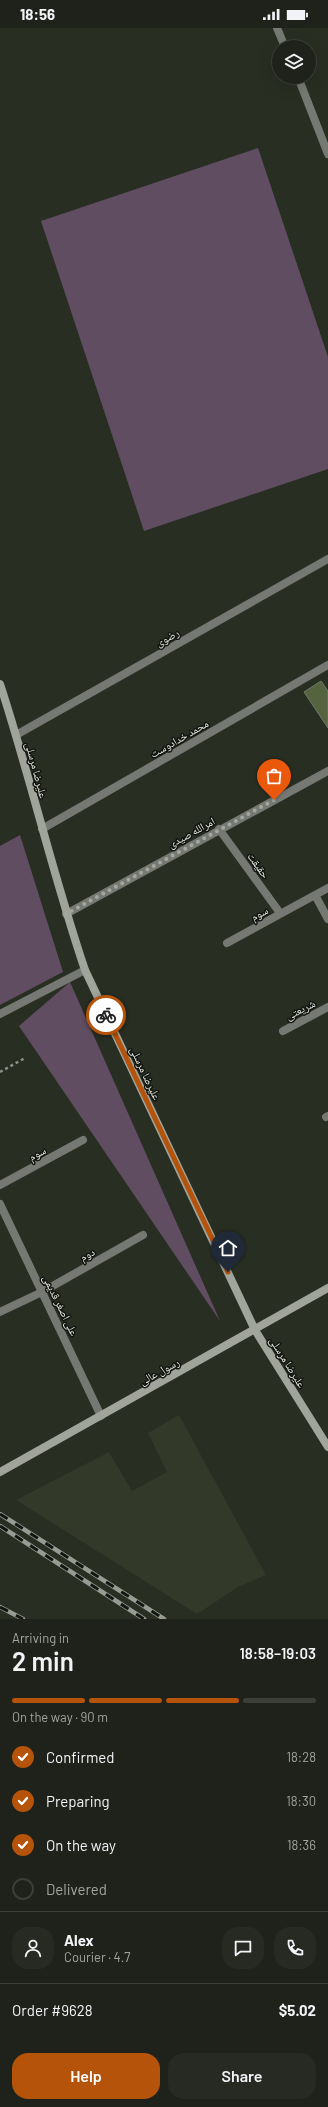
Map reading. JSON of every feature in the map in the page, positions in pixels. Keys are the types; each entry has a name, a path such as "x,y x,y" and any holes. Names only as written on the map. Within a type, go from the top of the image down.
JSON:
{"street":[{"path":"277,28 282,40"},
{"path":"301,84 328,154"},
{"name":"رضوی","path":"16,735 328,559"},
{"name":"محمد خدادوست","path":"42,829 328,666"},
{"name":"علیرضا مرسلی","path":"0,684 16,735 66,914 85,970 255,1330 328,1447"},
{"name":"امرالله صیدی","path":"66,914 219,829 328,771"},
{"name":"حقیقت","path":"219,829 280,913"},
{"name":"سوم","path":"227,943 328,888"},
{"path":"315,895 328,919"},
{"path":"0,1014 85,970"},
{"name":"شریعتی","path":"283,1031 328,1008"},
{"name":"سوم","path":"0,1184 83,1140"},
{"name":"علی اصغر قدیمی","path":"0,1204 101,1416"},
{"name":"دوم","path":"0,1312 42,1292 143,1234"},
{"name":"رسول عالی","path":"0,1472 328,1288"}],"path":[{"path":"0,1072 25,1058"}],"shaded area":[{"path":"258,148 328,357 328,469 144,531 41,221"},
{"path":"20,835 63,972 0,1005 0,846"},
{"path":"70,982 220,1321 19,1026"},
{"path":"179,1415 266,1575 238,1587 197,1614 16,1500 109,1452 132,1491 167,1472 148,1433"}],"building":[{"path":"321,681 328,691 328,728 304,692"}],"railway":[{"path":"0,1514 164,1619"},
{"path":"0,1526 144,1619"},
{"path":"0,1607 23,1619"}],"way so far":[{"path":"106,1015 85,970 66,914 274,800"}],"route":[{"path":"106,1015 228,1272"}]}
